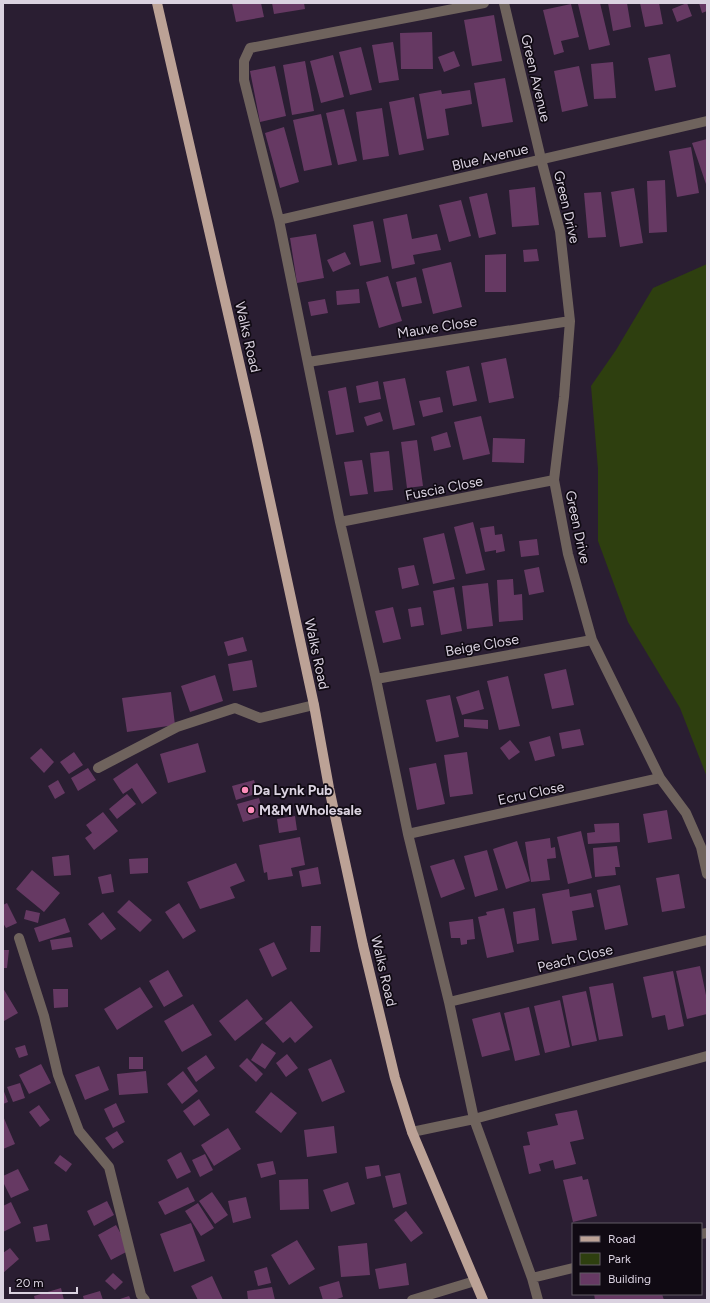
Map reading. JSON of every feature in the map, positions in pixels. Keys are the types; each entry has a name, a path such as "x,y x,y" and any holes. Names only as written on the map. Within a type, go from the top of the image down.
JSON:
{"main road":[{"name":"Walks Road","path":"157,3 256,436 314,705 329,788 365,952 395,1078 412,1132 483,1300"}],"street":[{"path":"484,3 250,48 244,61 244,80 279,220 340,522 376,679 408,834 449,1002 474,1119 532,1278 538,1300"},
{"name":"Green Avenue","path":"504,3 541,159"},
{"name":"Blue Avenue","path":"279,220 707,121"},
{"name":"Green Drive","path":"541,159 560,231 570,321 564,397 554,480 568,554 592,640 660,778 686,813 701,847 707,874"},
{"name":"Mauve Close","path":"308,362 570,321"},
{"name":"Fuscia Close","path":"340,522 554,480"},
{"name":"Beige Close","path":"376,679 592,640"},
{"path":"98,768 177,727 235,708 260,718 314,705"},
{"name":"Ecru Close","path":"408,834 660,778"},
{"path":"19,938 44,1016 58,1074 79,1131 109,1167 141,1295 145,1300"},
{"name":"Peach Close","path":"449,1002 707,940"},
{"path":"412,1132 474,1119 707,1056"},
{"path":"532,1278 572,1268"},
{"path":"412,1300 475,1281"}],"green space":[{"path":"707,264 707,777 680,708 628,622 598,541 598,469 591,386 616,350 653,288"}],"building":[{"path":"232,3 261,3 264,17 236,22"},
{"path":"272,3 304,3 305,9 274,14"},
{"path":"600,3 610,45 589,50 578,4"},
{"path":"608,3 627,3 631,27 613,31"},
{"path":"640,3 659,3 663,24 645,27"},
{"path":"687,3 692,16 677,22 672,9"},
{"path":"699,3 707,3 707,11 702,13"},
{"path":"571,4 579,37 561,41 564,52 554,55 543,10"},
{"path":"494,15 502,61 472,66 464,20"},
{"path":"432,32 433,69 401,69 400,33"},
{"path":"393,42 399,80 379,83 372,45"},
{"path":"361,47 372,90 350,95 339,52"},
{"path":"454,51 460,66 444,72 438,57"},
{"path":"670,54 676,87 655,91 648,58"},
{"path":"333,55 344,97 321,103 310,61"},
{"path":"305,61 314,111 292,115 283,65"},
{"path":"613,62 616,98 594,99 591,64"},
{"path":"275,66 286,116 260,122 250,71"},
{"path":"579,66 588,106 562,112 554,71"},
{"path":"505,78 513,122 482,127 474,83"},
{"path":"441,90 442,94 470,90 472,104 445,109 449,135 427,139 419,94"},
{"path":"414,97 424,150 399,155 389,102"},
{"path":"382,108 389,156 363,160 356,112"},
{"path":"344,109 357,161 338,165 326,113"},
{"path":"321,114 332,165 304,171 293,120"},
{"path":"284,127 299,182 280,188 265,133"},
{"path":"707,139 707,187 692,143"},
{"path":"691,147 699,193 677,197 669,151"},
{"path":"665,180 667,232 649,233 647,181"},
{"path":"535,187 539,225 512,227 509,190"},
{"path":"634,188 643,243 620,247 611,192"},
{"path":"601,192 606,237 588,238 584,193"},
{"path":"487,193 496,234 479,238 469,197"},
{"path":"461,200 471,236 449,242 439,205"},
{"path":"407,214 412,239 437,234 441,250 413,255 415,264 392,269 383,219"},
{"path":"373,221 381,262 360,266 353,225"},
{"path":"316,234 324,278 297,283 290,238"},
{"path":"537,249 539,261 524,262 523,250"},
{"path":"345,252 351,264 333,272 327,260"},
{"path":"506,254 506,292 485,292 485,255"},
{"path":"451,262 462,307 433,314 422,269"},
{"path":"388,276 402,321 379,328 366,282"},
{"path":"416,277 422,303 402,307 396,282"},
{"path":"359,289 360,303 337,305 336,291"},
{"path":"325,299 328,313 311,316 308,302"},
{"path":"506,358 514,398 489,403 481,363"},
{"path":"469,366 477,401 453,406 446,371"},
{"path":"405,378 415,425 393,430 383,382"},
{"path":"378,381 381,399 359,403 356,386"},
{"path":"346,387 354,432 336,435 328,391"},
{"path":"440,397 443,412 423,417 419,401"},
{"path":"380,412 383,421 367,426 364,417"},
{"path":"481,416 490,454 463,460 454,422"},
{"path":"447,432 451,447 434,451 431,437"},
{"path":"493,438 525,439 524,463 492,462"},
{"path":"417,440 423,486 407,488 401,442"},
{"path":"389,451 393,490 374,492 370,453"},
{"path":"362,460 368,494 350,496 344,462"},
{"path":"473,522 485,570 466,574 454,527"},
{"path":"494,526 495,535 502,534 505,551 496,553 496,550 485,552 480,528"},
{"path":"444,533 455,579 433,584 423,538"},
{"path":"537,539 539,555 521,557 519,541"},
{"path":"414,565 419,585 402,589 398,568"},
{"path":"539,567 544,592 529,595 524,570"},
{"path":"513,579 514,595 522,594 523,620 499,622 497,580"},
{"path":"488,583 493,626 467,629 462,586"},
{"path":"454,587 462,631 441,635 433,591"},
{"path":"393,607 401,639 383,643 375,611"},
{"path":"421,607 424,625 411,627 408,609"},
{"path":"243,637 247,651 228,656 224,642"},
{"path":"252,660 257,687 233,691 228,664"},
{"path":"566,669 574,705 552,709 544,674"},
{"path":"215,675 223,701 190,712 181,686"},
{"path":"508,676 520,726 499,730 487,681"},
{"path":"479,690 484,709 462,715 456,697"},
{"path":"171,692 175,725 127,732 122,698"},
{"path":"450,695 459,737 436,742 426,700"},
{"path":"464,719 488,720 488,729 464,727"},
{"path":"580,729 584,745 562,749 559,733"},
{"path":"550,736 555,756 535,761 529,742"},
{"path":"510,740 520,752 509,760 500,748"},
{"path":"198,743 206,772 168,783 160,754"},
{"path":"41,748 54,762 44,773 30,758"},
{"path":"74,752 83,765 69,774 60,762"},
{"path":"467,752 473,794 450,797 444,755"},
{"path":"137,763 157,793 142,804 132,788 123,794 113,779"},
{"path":"436,763 445,804 417,810 409,768"},
{"path":"88,768 96,780 78,791 71,778"},
{"path":"58,780 65,793 55,799 48,786"},
{"name":"Da Lynk Pub","path":"254,780 258,793 236,800 232,786"},
{"path":"127,794 136,804 117,819 109,809"},
{"name":"M&M Wholesale","path":"259,798 264,816 243,822 237,804"},
{"path":"667,810 672,839 648,843 643,814"},
{"path":"103,812 118,831 94,850 85,838 92,833 86,825"},
{"path":"295,816 297,830 279,833 277,819"},
{"path":"619,823 620,842 588,844 587,833 595,832 594,824"},
{"path":"581,831 592,878 568,884 557,837"},
{"path":"300,837 305,865 291,868 293,876 268,880 267,872 264,873 259,845"},
{"path":"550,838 551,848 555,847 556,858 547,859 550,880 531,882 525,842"},
{"path":"517,841 530,881 506,889 493,849"},
{"path":"617,846 620,867 615,867 616,875 595,877 593,848"},
{"path":"487,850 498,890 475,897 464,856"},
{"path":"69,855 71,875 54,876 52,857"},
{"path":"148,858 148,873 130,874 129,859"},
{"path":"454,859 465,889 441,898 430,866"},
{"path":"236,863 245,881 230,887 235,898 200,909 187,882"},
{"path":"318,867 321,884 302,887 299,871"},
{"path":"32,870 60,893 44,912 16,889"},
{"path":"111,874 114,892 102,894 98,877"},
{"path":"679,874 685,908 662,912 656,878"},
{"path":"620,885 628,925 605,930 597,890"},
{"path":"569,889 570,897 591,893 594,907 572,911 577,940 552,944 542,894"},
{"path":"129,900 152,920 140,932 117,912"},
{"path":"7,903 17,923 6,928 3,923 3,905"},
{"path":"179,903 196,931 183,939 165,912"},
{"path":"504,908 514,952 487,958 478,917 487,915 486,912"},
{"path":"535,908 539,940 517,944 513,912"},
{"path":"26,910 40,913 38,923 24,919"},
{"path":"103,912 116,929 101,940 88,924"},
{"path":"65,918 70,932 39,942 34,928"},
{"path":"473,919 475,939 467,940 467,944 461,945 460,938 451,938 449,922"},
{"path":"311,926 321,926 320,952 310,952"},
{"path":"71,937 73,947 52,950 50,940"},
{"path":"274,942 287,969 272,977 259,949"},
{"path":"3,950 9,950 7,968 3,968"},
{"path":"700,966 707,1000 707,1014 687,1019 676,971"},
{"path":"168,970 183,996 164,1007 149,981"},
{"path":"673,971 684,1026 668,1030 665,1015 652,1018 643,977"},
{"path":"613,983 623,1036 599,1040 589,987"},
{"path":"140,987 153,1007 117,1030 104,1009"},
{"path":"3,988 18,1013 4,1021 3,1020"},
{"path":"53,989 68,989 68,1007 54,1008"},
{"path":"586,991 597,1041 572,1046 562,996"},
{"path":"247,999 263,1019 235,1041 219,1021"},
{"path":"560,1000 570,1047 545,1053 534,1006"},
{"path":"291,1001 313,1027 295,1043 290,1037 283,1043 265,1023"},
{"path":"193,1004 212,1035 182,1052 164,1021"},
{"path":"529,1007 540,1055 515,1061 504,1013"},
{"path":"500,1012 510,1050 482,1057 472,1019"},
{"path":"262,1043 276,1053 265,1069 251,1060"},
{"path":"25,1045 28,1055 19,1058 15,1048"},
{"path":"287,1054 298,1068 286,1077 276,1063"},
{"path":"206,1055 215,1068 196,1082 187,1068"},
{"path":"129,1057 143,1057 143,1069 129,1069"},
{"path":"247,1058 263,1074 256,1082 239,1066"},
{"path":"331,1059 345,1092 322,1102 308,1069"},
{"path":"41,1064 51,1083 29,1094 19,1075"},
{"path":"99,1066 109,1090 85,1100 75,1075"},
{"path":"146,1071 148,1093 119,1095 117,1074"},
{"path":"183,1071 198,1091 182,1104 167,1084"},
{"path":"20,1083 25,1098 13,1102 7,1087"},
{"path":"3,1089 8,1102 3,1104"},
{"path":"271,1092 297,1113 281,1133 255,1112"},
{"path":"199,1099 210,1115 194,1126 183,1111"},
{"path":"116,1103 125,1122 113,1128 104,1109"},
{"path":"39,1105 50,1120 40,1127 29,1112"},
{"path":"577,1110 584,1139 570,1142 576,1164 555,1169 553,1160 539,1164 541,1171 529,1174 523,1146 530,1145 527,1132 558,1125 555,1114"},
{"path":"3,1116 15,1144 3,1149"},
{"path":"334,1126 337,1153 307,1157 304,1130"},
{"path":"228,1128 241,1149 214,1166 201,1145"},
{"path":"117,1131 124,1142 113,1149 105,1138"},
{"path":"181,1152 191,1172 177,1179 167,1160"},
{"path":"205,1154 213,1170 200,1177 192,1160"},
{"path":"60,1155 72,1164 66,1172 54,1163"},
{"path":"273,1161 276,1174 261,1178 257,1164"},
{"path":"379,1165 381,1176 367,1179 365,1167"},
{"path":"18,1169 29,1190 11,1198 3,1182 3,1176"},
{"path":"400,1173 407,1204 393,1208 385,1176"},
{"path":"582,1176 583,1180 588,1179 597,1216 573,1222 563,1180"},
{"path":"308,1179 309,1209 280,1210 279,1180"},
{"path":"348,1182 355,1204 331,1212 323,1190"},
{"path":"188,1187 195,1201 165,1215 158,1202"},
{"path":"212,1192 228,1215 215,1224 199,1201"},
{"path":"246,1197 251,1218 233,1223 228,1201"},
{"path":"107,1201 114,1215 94,1226 87,1211"},
{"path":"11,1202 21,1223 3,1232 3,1206"},
{"path":"198,1203 214,1228 201,1236 185,1211"},
{"path":"406,1211 423,1233 411,1242 394,1220"},
{"path":"191,1223 205,1261 174,1272 160,1234"},
{"path":"47,1224 50,1240 36,1242 33,1227"},
{"path":"116,1225 130,1250 111,1260 98,1235"},
{"path":"297,1240 315,1269 289,1285 271,1255"},
{"path":"367,1243 370,1275 341,1277 338,1246"},
{"path":"10,1248 19,1259 3,1273 3,1253"},
{"path":"406,1263 409,1285 379,1289 375,1269"},
{"path":"267,1267 271,1283 258,1286 254,1271"},
{"path":"113,1273 123,1282 115,1290 105,1281"},
{"path":"212,1276 223,1300 198,1300 191,1286"},
{"path":"339,1281 343,1297 334,1300 323,1300 319,1287"},
{"path":"272,1287 275,1300 248,1300 247,1291"},
{"path":"61,1288 64,1300 35,1300 34,1296"},
{"path":"100,1291 103,1300 84,1300 83,1296"},
{"path":"594,1295 662,1295 664,1300 595,1300"},
{"path":"129,1296 131,1300 117,1300"}],"place":[{"name":"Da Lynk Pub","path":"245,790"},
{"name":"M&M Wholesale","path":"251,810"}]}
